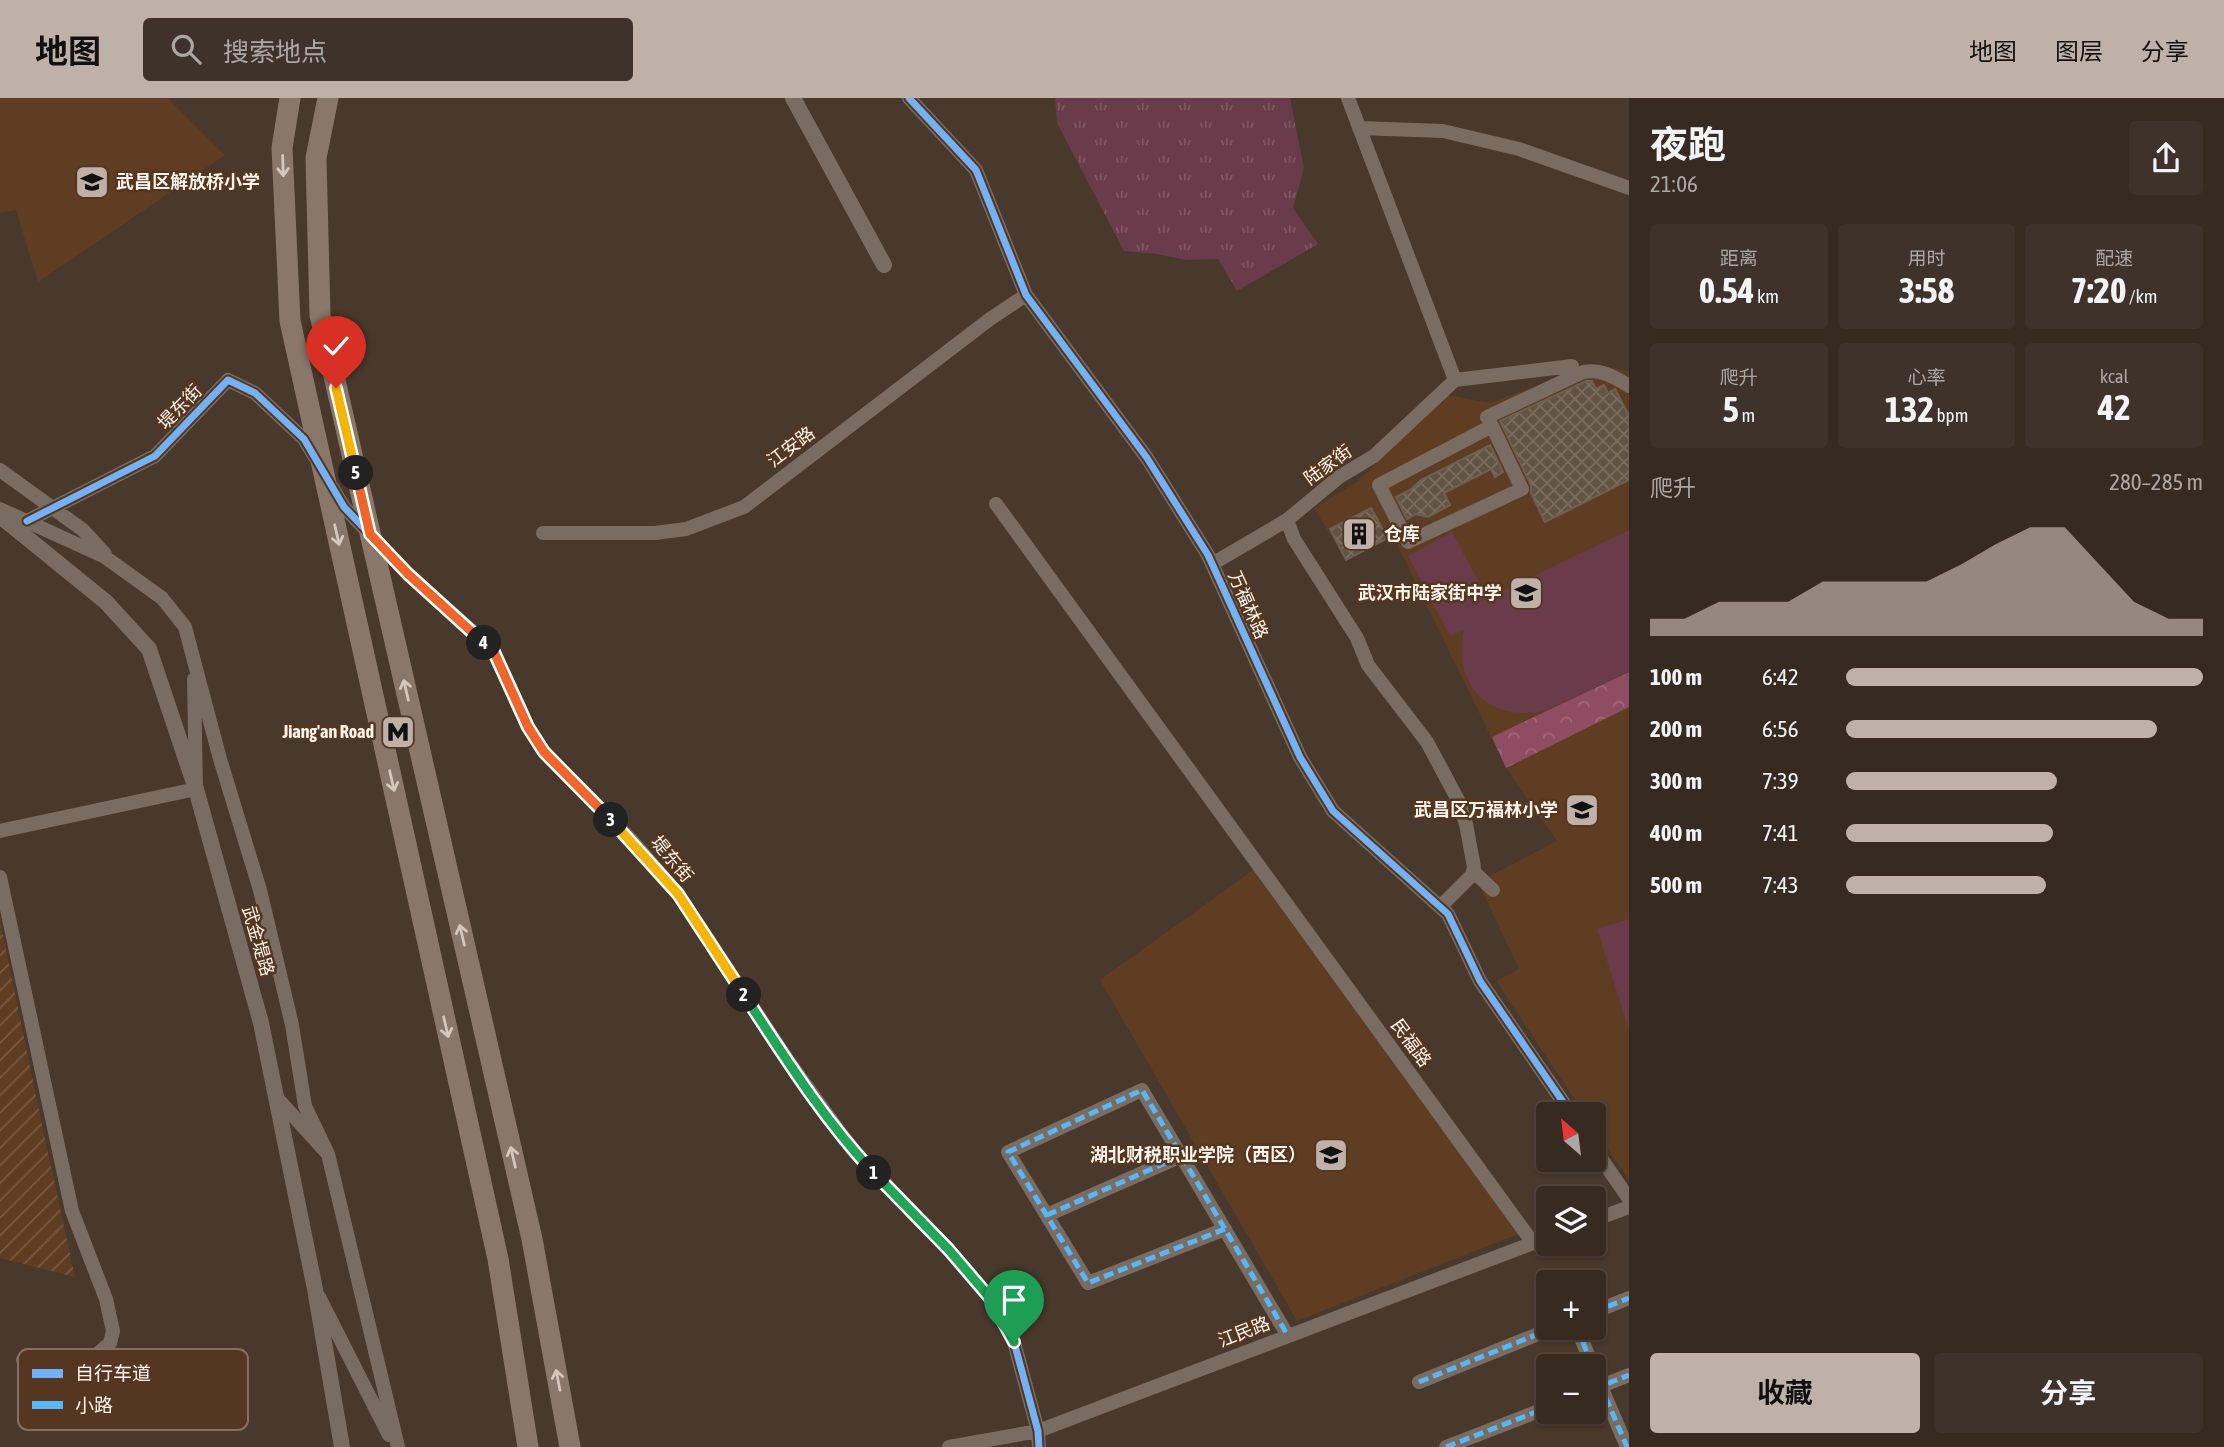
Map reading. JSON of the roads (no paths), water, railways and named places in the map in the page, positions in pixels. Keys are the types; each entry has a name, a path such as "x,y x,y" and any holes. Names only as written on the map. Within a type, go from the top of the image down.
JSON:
{"main road":[{"path":"290,98 282,148 290,321 498,1259 528,1447"},
{"path":"328,98 316,158 320,315 532,1239 570,1447"}],"street":[{"path":"793,98 884,265"},
{"name":"万福林路","path":"909,98 976,170 1026,295 1147,458 1212,564 1300,757 1333,811 1448,914 1480,981 1563,1102"},
{"path":"1348,98 1455,380 1572,366"},
{"path":"1359,128 1444,131 1519,149 1629,188"},
{"name":"江安路","path":"543,533 655,533 686,529 744,507 990,319 1026,295"},
{"path":"1492,426 1379,485 1408,542 1522,489 1492,426 1487,416 1583,372 1597,369 1629,386"},
{"name":"堤东街","path":"27,521 155,456 228,380 255,393 304,439 344,507 408,574 493,650 528,727 544,752 633,842 678,894 789,1062 852,1149 949,1250 990,1298 1014,1342 1038,1431 1039,1447"},
{"name":"陆家街","path":"1212,564 1287,520 1339,477 1374,456 1455,380"},
{"path":"0,470 83,530 116,565"},
{"name":"民福路","path":"996,504 1533,1243"},
{"path":"0,509 105,557 162,598 185,627 220,759 260,890 292,1025 304,1106 328,1154 396,1447"},
{"name":"武金堤路","path":"0,516 106,602 149,649 195,789 261,1023 315,1290 342,1447"},
{"path":"1287,520 1294,539 1357,638 1368,665 1427,742 1458,800 1466,824 1473,871 1440,907"},
{"path":"0,831 195,789 194,656"},
{"path":"1473,871 1493,890"},
{"path":"0,877 72,1211 106,1299 113,1331 110,1343 103,1349"},
{"path":"1225,1229 1088,1283 1008,1152 1142,1090 1225,1229 1288,1336"},
{"path":"275,1096 328,1154"},
{"path":"1047,1215 1181,1156"},
{"path":"1606,1165 1629,1199"},
{"path":"1606,1216 1629,1207"},
{"name":"江民路","path":"949,1447 1038,1431 1536,1242"},
{"path":"315,1290 396,1447"},
{"path":"1606,1307 1629,1298"},
{"path":"1419,1382 1536,1335"},
{"path":"1606,1384 1629,1375"},
{"path":"1606,1404 1627,1447"},
{"path":"1446,1447 1536,1412"}],"place":[{"name":"武昌区解放桥小学","path":"92,182"},
{"name":"仓库","path":"1359,534"},
{"name":"武汉市陆家街中学","path":"1526,593"},
{"name":"Jiang'an Road","path":"398,732"},
{"name":"武昌区万福林小学","path":"1582,810"},
{"name":"湖北财税职业学院（西区）","path":"1331,1155"}]}
